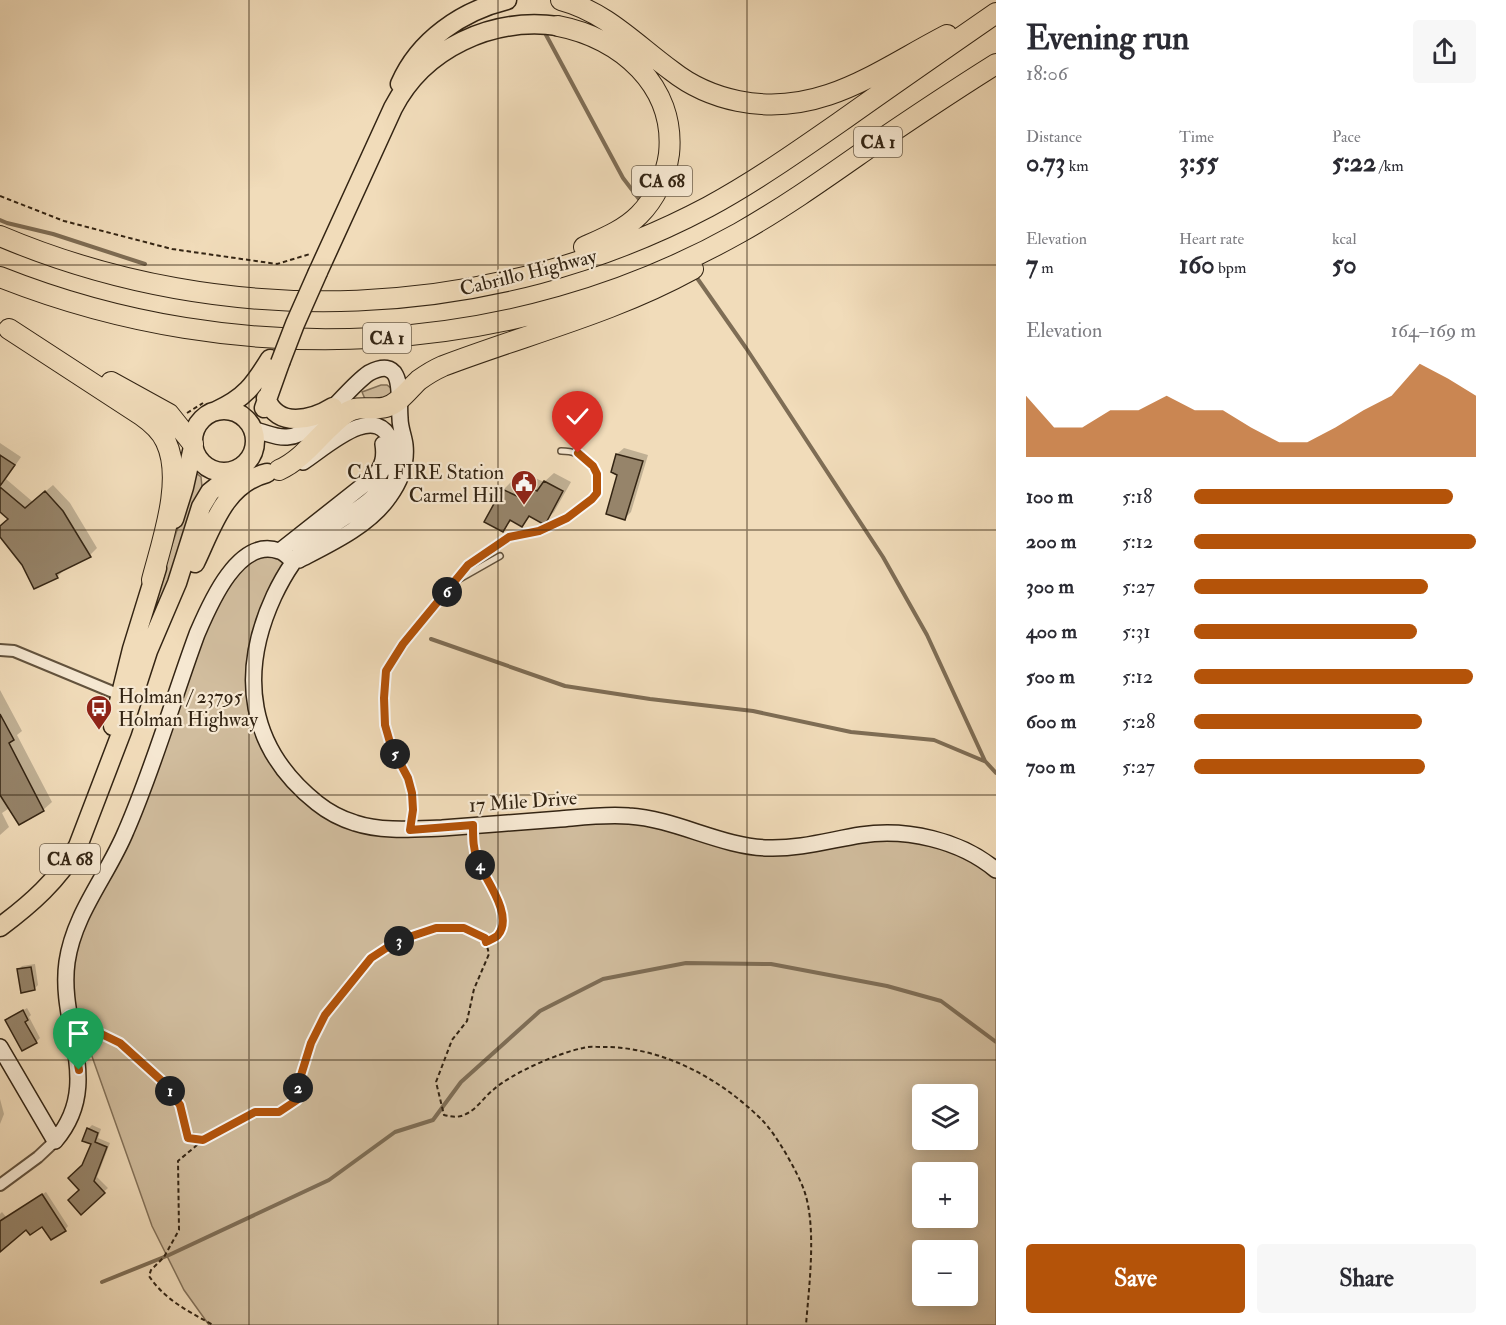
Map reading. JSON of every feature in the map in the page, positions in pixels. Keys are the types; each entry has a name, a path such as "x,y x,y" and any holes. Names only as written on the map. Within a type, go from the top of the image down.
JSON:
{"highway":[{"path":"560,0 585,8 611,22 671,71 699,87 738,100 776,105 812,100 845,89 956,30 996,13"},
{"name":"Cabrillo Highway","path":"0,236 61,259 120,277 173,288 243,298 296,302 420,296 533,275 602,253 660,231 709,206 783,161 996,13"},
{"name":"CA 68","path":"481,286 577,250 624,227 649,204 661,183 666,167 669,142 667,118 661,98 649,79 634,62 608,43 583,32 558,26"},
{"name":"Cabrillo Highway","path":"0,277 37,292 141,321 246,337 300,340 388,338 486,325 590,297 690,258 761,220 996,64"},
{"path":"273,472 294,461 348,412 361,407 386,406 443,366 604,311 672,280 718,254 761,220"},
{"path":"5,326 159,407 172,417 193,445"},
{"path":"5,326 133,409 156,427 165,439 170,456 171,491 152,580"}],"main road":[{"path":"558,26 560,0"},
{"name":"CA 68","path":"104,775 120,695 152,580 181,497 198,423 205,416 237,400 247,392 275,361 295,324 393,108 403,76 414,59 427,44 452,23 480,9 504,1"},
{"name":"CA 68","path":"393,108 405,89 424,68 447,50 470,37 515,24 558,26"},
{"name":"CA 68","path":"0,927 38,897 68,862 81,840 148,651 185,561 203,502 210,492 233,471 247,462 252,453 256,437 253,429 266,398 275,361"},
{"path":"0,1047 55,1142 68,1122 79,1090 79,1070 69,1015 66,972 74,935 84,910 126,831 203,621 222,585 244,557 259,550 280,551 294,562 368,519 389,497 401,475 405,455 400,421 399,385 396,376 390,370 381,369 364,376 309,429 296,435 282,437 253,429 246,418 236,412 215,411"},
{"path":"266,398 274,411 292,419 312,417 333,407"},
{"path":"167,608 189,575 222,507 247,481 302,462 356,427 371,424 381,439 384,454 383,464 375,476 280,551"},
{"name":"17 Mile Drive","path":"371,424 383,430 392,443 394,461 388,478 377,493 312,541 294,562 265,617 254,658 254,700 257,719 264,739 286,774 321,806 356,824 410,830 626,816 669,823 736,843 765,848 793,848 883,833 915,836 947,843 971,853 996,870"},
{"path":"193,445 198,459 208,468 222,473 233,471 253,475 273,472"}],"street":[{"path":"0,650 15,651 120,695"},
{"path":"0,1185 55,1142"}],"lane":[{"path":"410,830 413,810 412,793 408,778 391,746 385,725 386,671 403,644 468,565 509,537 539,531 567,518 597,493 598,482 593,466 578,453 561,451"},
{"path":"456,581 500,556"}],"path":[{"path":"0,196 64,221 172,249 278,264 312,254 322,264"},
{"path":"473,825 475,852 495,892 503,922 498,935 486,942"},
{"path":"213,1325 170,1301 149,1276 151,1269 164,1257 179,1230 178,1161 203,1140 255,1112 279,1112 297,1100 298,1085 311,1043 325,1015 371,958 397,941 436,928 464,928 485,938 489,954 474,989 467,1021 452,1040 436,1082 444,1115 453,1117 467,1114 494,1089 514,1076 545,1061 584,1047 620,1047 652,1052 724,1088 764,1121 786,1154 804,1190 811,1227 806,1325"},
{"path":"69,1015 87,1027 120,1043 162,1081 180,1105 188,1138 203,1140"}],"shaded area":[{"path":"387,385 392,389 389,396 380,400 365,399 362,392"},
{"path":"196,473 201,477 202,487 193,506 169,587 145,644 149,614"},
{"path":"254,551 294,562 265,617 254,700 287,774 356,824 626,816 736,843 915,835 996,870 996,1325 209,1325 184,1290 152,1226 66,983 98,883 209,608"}],"building":[{"path":"616,454 643,461 625,520 606,514 617,475 611,472"},
{"path":"0,455 15,465 0,486"},
{"name":"CAL FIRE Station Carmel Hill","path":"544,481 563,491 546,523 543,524 529,516 522,527 510,520 503,532 484,522 502,489 519,497 526,485 537,491"},
{"path":"0,487 25,508 45,491 63,511 91,557 56,574 58,578 34,589 22,565 0,537 0,526 8,519 0,512"},
{"path":"0,714 14,740 9,743 44,811 19,825 0,795"},
{"path":"31,967 35,990 21,993 17,969"},
{"path":"23,1010 28,1020 25,1022 37,1043 22,1051 5,1020"},
{"path":"87,1128 98,1133 95,1142 107,1147 94,1181 105,1193 81,1215 68,1200 79,1190 68,1178 82,1165 91,1144 82,1141"},
{"path":"42,1194 66,1231 51,1240 42,1227 30,1235 26,1230 0,1252 0,1221"}],"waterway":[{"path":"545,33 623,178 639,199"},
{"path":"0,220 53,234 145,264"},
{"path":"697,278 746,348 883,557 927,635 985,761 996,773"},
{"path":"431,639 565,686 753,711 851,732 934,740 984,761"},
{"path":"102,1282 169,1255 329,1180 395,1132 433,1120 461,1082 540,1011 603,979 686,963 771,964 887,986 941,1001 996,1042"}],"place":[{"name":"CAL FIRE Station Carmel Hill","path":"524,506"},
{"name":"Holman / 23795 Holman Highway","path":"99,731"}],"route":[{"path":"79,1070 69,1015 74,1020 120,1043 162,1081 180,1105 188,1138 203,1140 255,1112 279,1112 297,1100 298,1085 311,1043 325,1015 371,958 397,941 436,928 464,928 485,938 486,942 498,935 503,922 495,892 475,852 473,825 410,830 413,810 412,793 408,778 391,746 385,725 386,671 403,644 468,565 509,537 539,531 567,518 592,499 597,493 597,474 593,466 578,453"}]}
